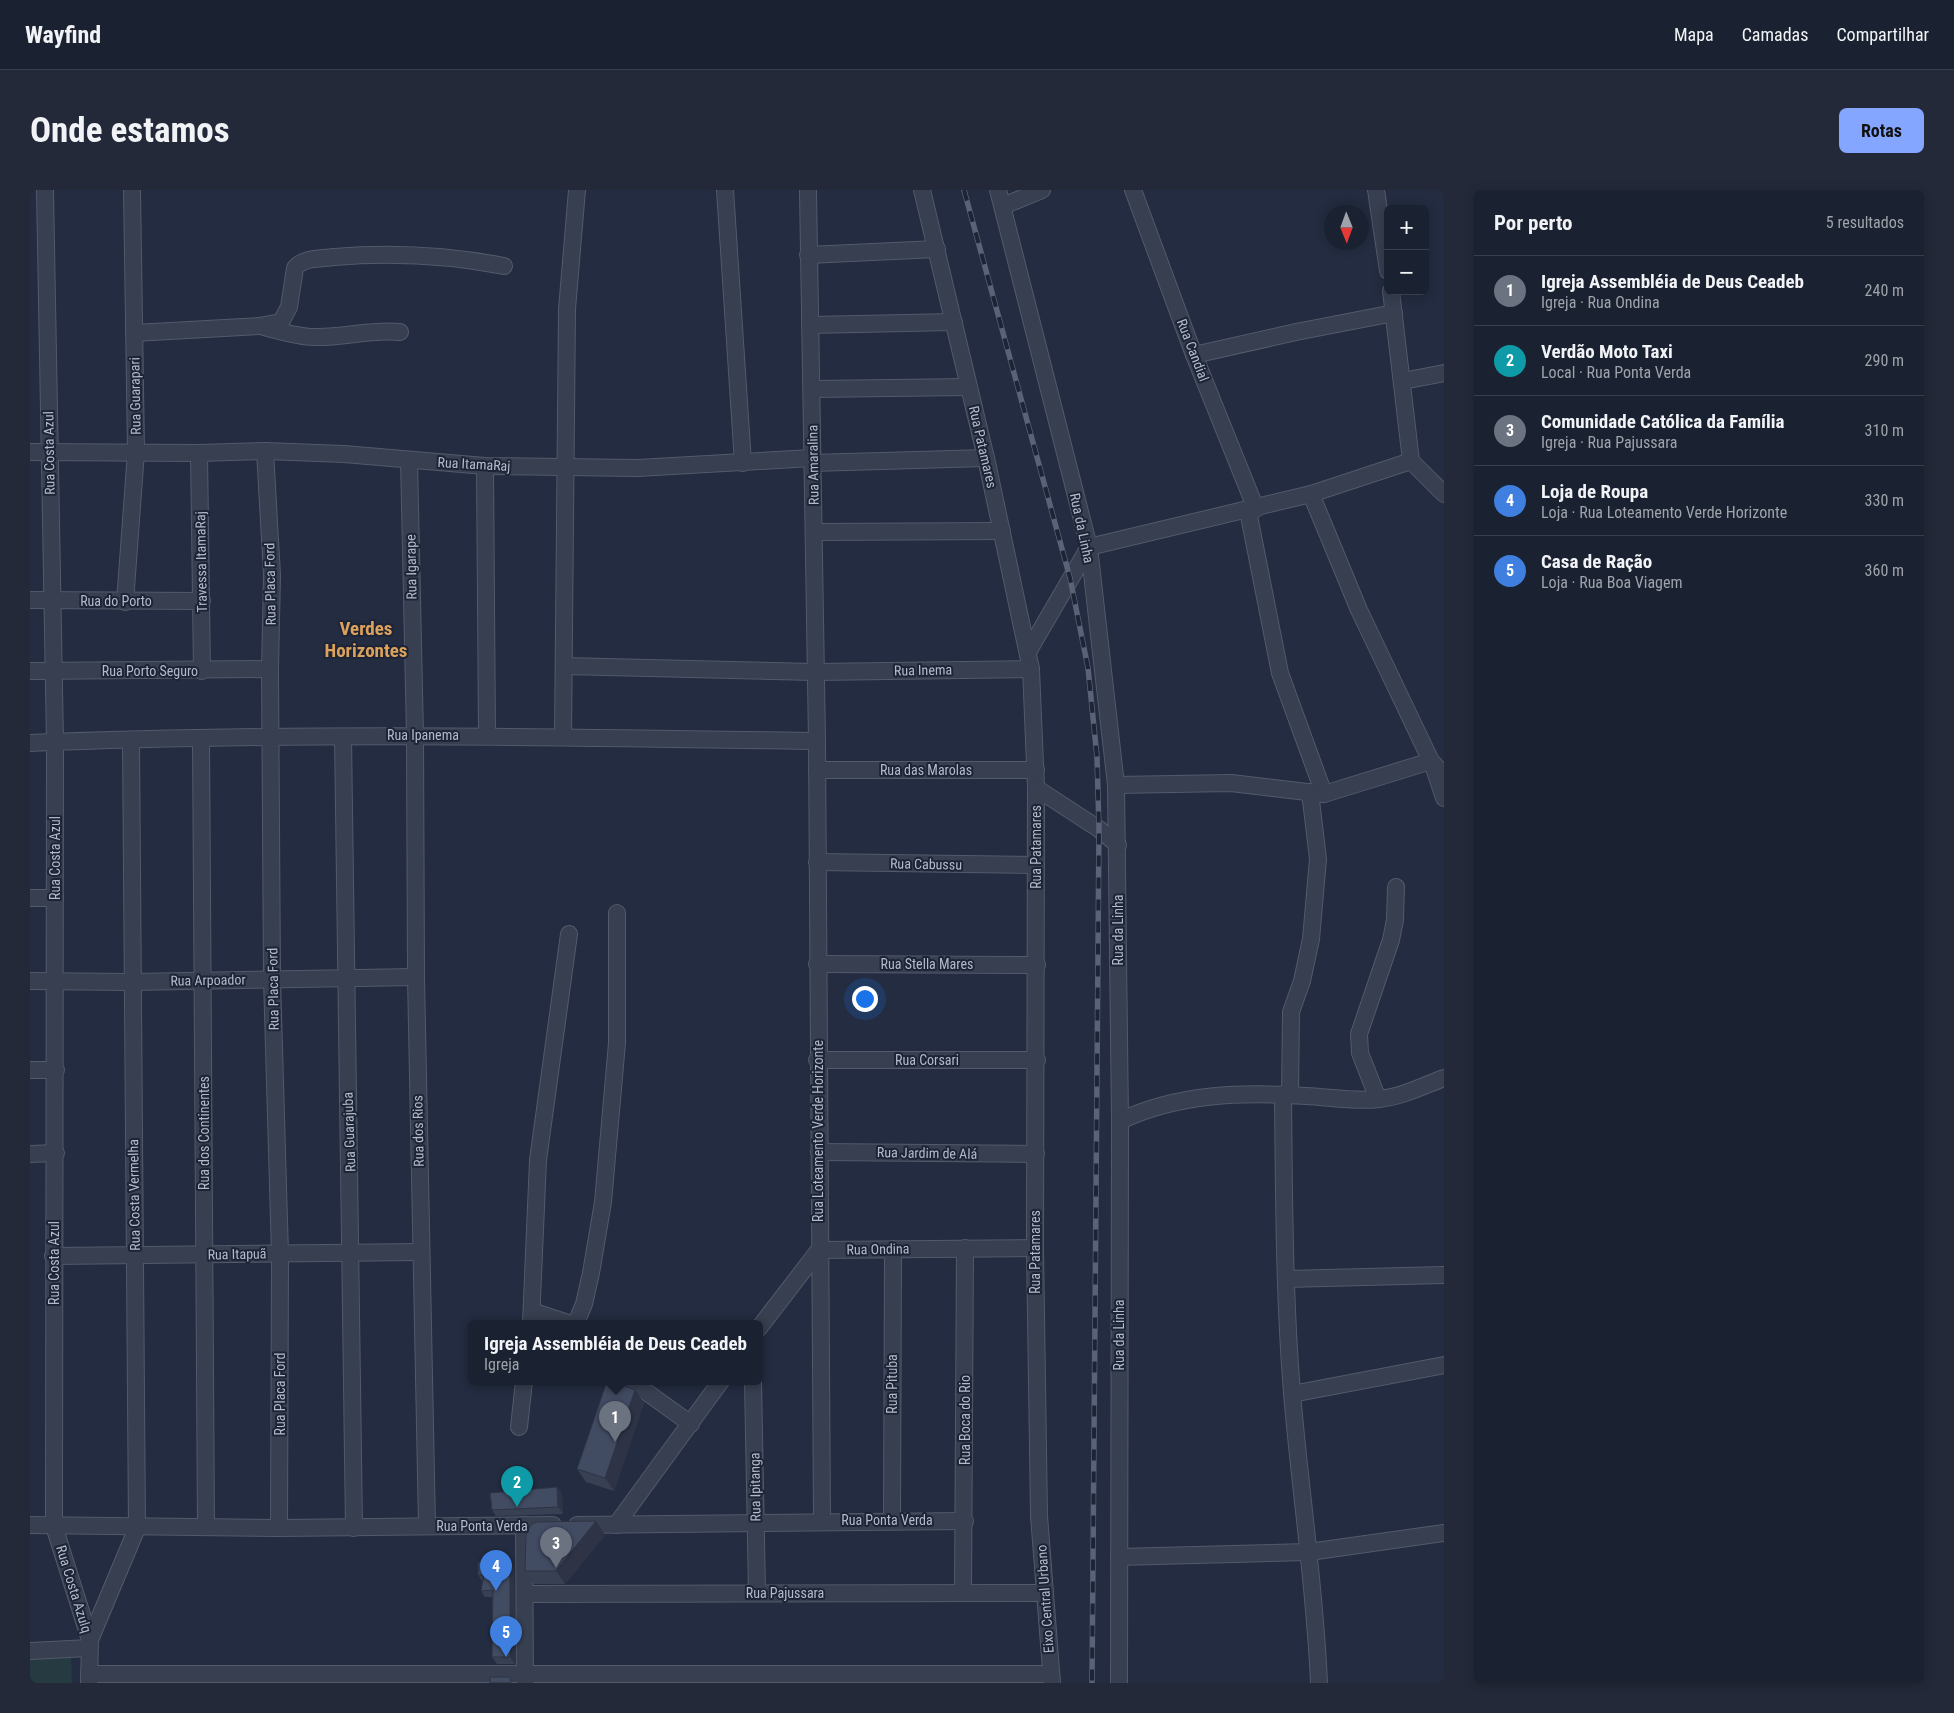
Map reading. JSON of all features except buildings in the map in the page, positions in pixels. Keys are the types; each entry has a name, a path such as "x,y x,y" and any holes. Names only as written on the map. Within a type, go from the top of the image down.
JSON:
{"street":[{"name":"Rua Costa Azul","path":"45,190 52,671 55,742 56,1153 54,1526"},
{"name":"Rua Guarapari","path":"125,602 136,452 132,190"},
{"path":"563,737 567,309 577,190"},
{"path":"725,190 742,463"},
{"name":"Rua Amaralina","path":"808,190 817,741"},
{"name":"Rua Patamares","path":"922,190 986,458 1031,669 1036,770 1037,1060 1035,1248 1039,1516"},
{"path":"1001,198 1042,190"},
{"name":"Rua Candial","path":"1133,190 1252,510 1277,664 1317,793 1318,860 1311,938 1302,981 1291,1012 1286,1094 1286,1279 1292,1394 1310,1552 1319,1683"},
{"path":"1376,190 1385,250"},
{"name":"Rua da Linha","path":"1001,198 1089,546 1116,785 1120,1121 1119,1683"},
{"path":"808,255 937,249"},
{"path":"134,333 259,326 281,322 286,316 293,273 298,264 304,261 366,255 406,254 466,259 504,266"},
{"path":"1392,295 1411,461 1444,494"},
{"path":"1194,356 1296,332 1394,313"},
{"path":"810,325 954,322"},
{"path":"259,326 311,338 374,330 400,332"},
{"path":"1403,381 1444,373"},
{"path":"812,389 969,387"},
{"name":"Rua ItamaRaj","path":"30,452 199,453 265,451 485,466 653,468 812,460 986,458"},
{"name":"Rua Placa Ford","path":"265,451 272,575 270,669 272,979 280,1254 279,1528"},
{"name":"Travessa ItamaRaj","path":"199,453 202,671"},
{"name":"Rua Igarape","path":"409,460 415,735"},
{"path":"1028,652 1089,546 1252,510 1311,494 1411,461"},
{"path":"485,466 486,735"},
{"path":"1311,494 1359,610 1436,767 1444,798"},
{"path":"814,532 1002,531"},
{"name":"Rua do Porto","path":"30,600 202,601"},
{"name":"Rua Inema","path":"564,666 815,672 1031,669"},
{"name":"Rua Porto Seguro","path":"30,671 270,669"},
{"name":"Rua Ipanema","path":"30,744 271,736 415,735 817,741"},
{"name":"Rua dos Rios","path":"415,735 416,977 427,1526"},
{"name":"Rua Guarajuba","path":"343,737 345,978 352,1253 354,1528"},
{"name":"Rua dos Continentes","path":"202,738 206,1527"},
{"name":"Rua Costa Vermelha","path":"90,1644 137,1528 131,982 131,740"},
{"name":"Rua Loteamento Verde Horizonte","path":"817,741 816,862 822,1521"},
{"path":"1116,785 1231,783 1317,793 1436,767"},
{"name":"Rua das Marolas","path":"817,770 1036,770"},
{"path":"1036,788 1099,829 1118,845"},
{"name":"Rua Cabussu","path":"816,862 1036,865"},
{"path":"1378,1099 1360,1054 1359,1034 1391,940 1395,920 1396,887"},
{"path":"30,898 56,898"},
{"path":"577,1320 591,1273 603,1202 617,1042 617,913"},
{"path":"550,1320 531,1317 538,1160 569,934"},
{"name":"Rua Stella Mares","path":"817,964 1037,965"},
{"name":"Rua Arpoador","path":"30,981 131,982 416,977"},
{"name":"Rua Corsari","path":"818,1060 1037,1060"},
{"path":"30,1070 56,1070"},
{"path":"1120,1121 1151,1107 1197,1097 1224,1094 1286,1094 1378,1099 1444,1078"},
{"name":"Rua Jardim de Alá","path":"819,1152 1036,1154"},
{"path":"30,1154 56,1153"},
{"name":"Rua Pituba","path":"892,1520 893,1248"},
{"name":"Rua Boca do Rio","path":"963,1592 965,1248"},
{"name":"Rua Ondina","path":"819,1250 1035,1248"},
{"path":"763,1323 819,1250"},
{"name":"Rua Itapuã","path":"54,1256 421,1252"},
{"path":"1286,1279 1444,1275"},
{"path":"1292,1394 1444,1365"},
{"path":"519,1427 524,1385"},
{"path":"637,1385 691,1424"},
{"path":"616,1525 718,1385"},
{"name":"Rua Ipitanga","path":"753,1385 756,1593"},
{"name":"Eixo Central Urbano","path":"1039,1516 1052,1678"},
{"name":"Rua Ponta Verda","path":"30,1525 137,1528 354,1528 964,1520"},
{"name":"Rua Costa Azulq","path":"54,1526 90,1644 89,1679"},
{"path":"524,1526 525,1678"},
{"path":"1119,1557 1310,1552 1444,1533"},
{"name":"Rua Pajussara","path":"524,1594 1045,1593"},
{"path":"30,1651 90,1644"},
{"path":"89,1679 1052,1678"}],"green space":[{"path":"71,1653 72,1683 30,1683 30,1658"}],"railway":[{"path":"964,190 1070,578 1088,668 1097,757 1099,829 1092,1683"}],"place":[{"name":"Igreja Assembléia de Deus Ceadeb","path":"615,1442"},
{"name":"Verdão Moto Taxi","path":"517,1507"},
{"name":"Comunidade Católica da Família","path":"556,1568"},
{"name":"Loja de Roupa","path":"496,1591"},
{"name":"Casa de Ração","path":"506,1657"}],"district":[{"name":"Verdes Horizontes","path":"366,639"}]}
